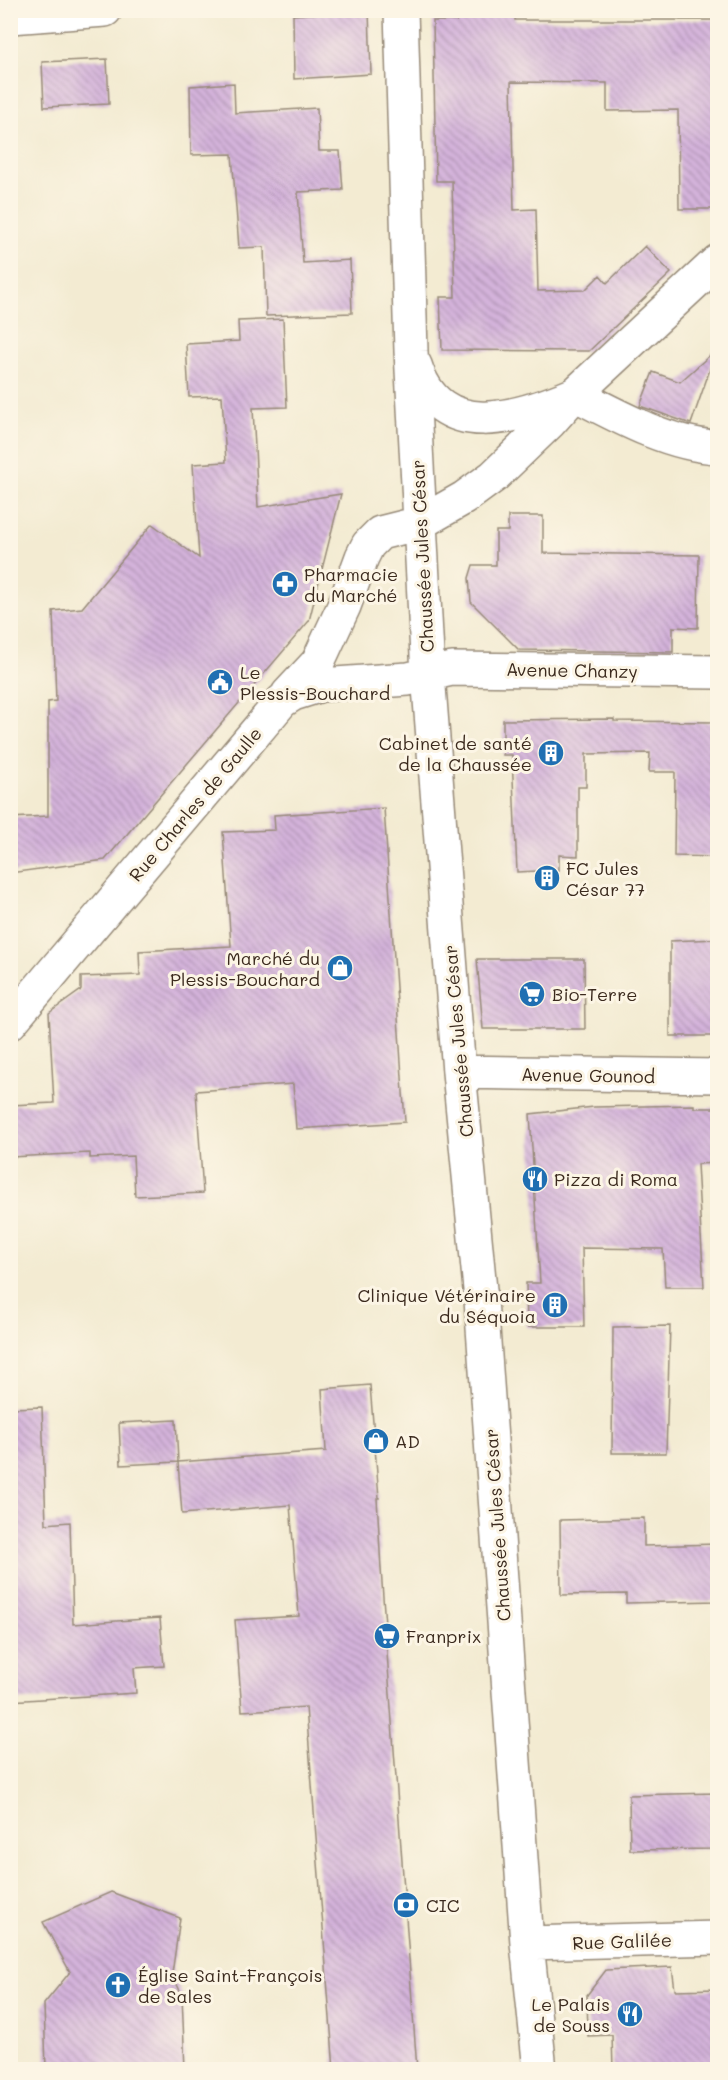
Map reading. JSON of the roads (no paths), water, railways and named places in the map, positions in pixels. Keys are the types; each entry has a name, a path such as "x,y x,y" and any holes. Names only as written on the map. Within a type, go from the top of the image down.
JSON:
{"street":[{"path":"10,17 105,10"},
{"name":"Chaussée Jules César","path":"401,10 411,351 428,674 459,1072 481,1300 527,1943 540,2070"},
{"path":"282,701 318,662 344,606 368,545 380,533 420,523 464,498 494,476 550,423 575,394 717,261"},
{"path":"411,351 420,379 434,401 460,416 504,417 575,394"},
{"path":"575,394 635,426 704,446 717,447"},
{"name":"Avenue Chanzy","path":"428,674 460,668 717,672"},
{"name":"Rue Charles de Gaulle","path":"10,1023 282,701 299,691 321,685 408,679 428,674"},
{"name":"Avenue Gounod","path":"459,1072 717,1076"},
{"name":"Rue Galilée","path":"527,1943 717,1938"}],"place":[{"name":"Pharmacie du Marché","path":"285,584"},
{"name":"Le Plessis-Bouchard","path":"220,682"},
{"name":"Cabinet de santé de la Chaussée","path":"551,753"},
{"name":"FC Jules César 77","path":"547,878"},
{"name":"Marché du Plessis-Bouchard","path":"340,968"},
{"name":"Bio-Terre","path":"532,994"},
{"name":"Pizza di Roma","path":"535,1179"},
{"name":"Clinique Vétérinaire du Séquoia","path":"555,1305"},
{"name":"AD","path":"376,1441"},
{"name":"Franprix","path":"387,1636"},
{"name":"CIC","path":"406,1905"},
{"name":"Église Saint-François de Sales","path":"118,1985"},
{"name":"Le Palais de Souss","path":"630,2014"}]}
